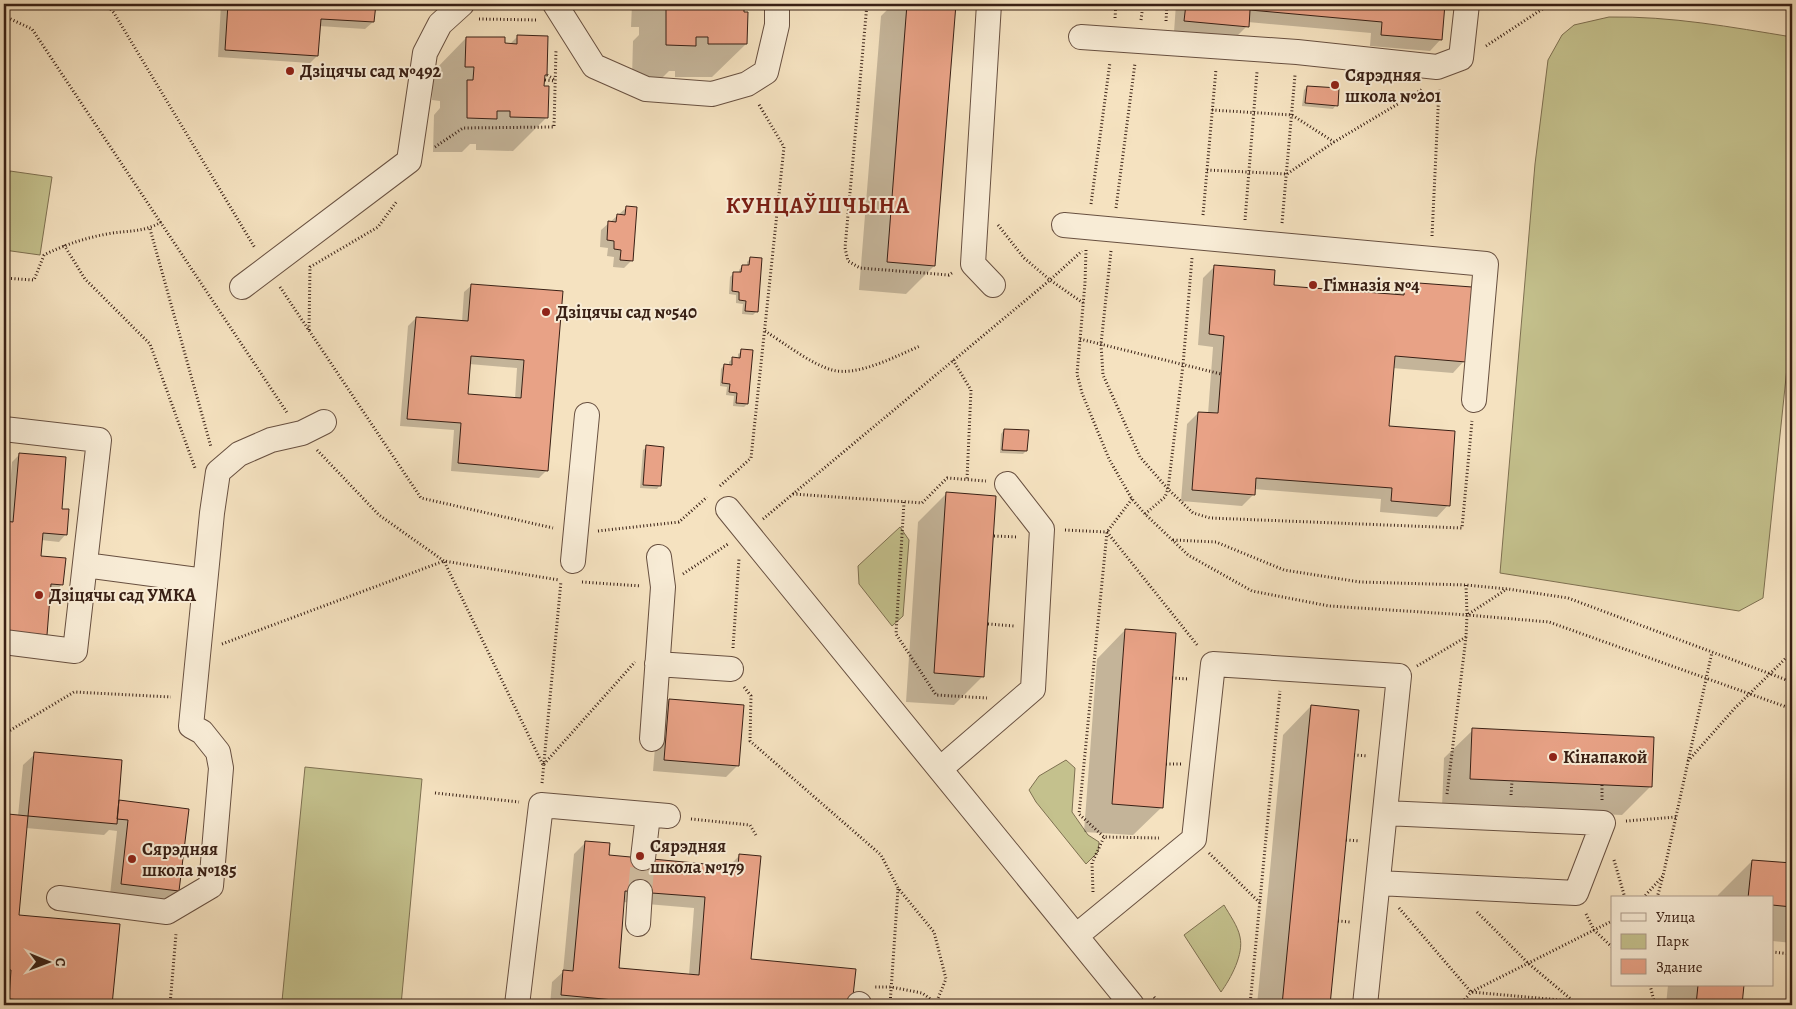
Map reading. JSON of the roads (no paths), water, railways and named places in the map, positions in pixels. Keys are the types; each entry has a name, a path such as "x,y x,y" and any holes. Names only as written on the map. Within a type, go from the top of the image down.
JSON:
{"lane":[{"path":"551,12 594,66 646,89 712,94 747,84 766,72 777,25 777,4"},
{"path":"989,4 973,264 993,285"},
{"path":"1081,37 1297,52 1437,66 1461,58 1467,4"},
{"path":"242,287 409,161 426,53 440,24 468,11"},
{"path":"1064,225 1243,240 1486,264 1474,400"},
{"path":"571,576 587,415"},
{"path":"59,898 167,912 211,886 221,768 218,752 202,732 191,726 205,581 208,474 240,454 272,440 302,433 324,422"},
{"path":"4,429 99,440 75,651 4,642"},
{"path":"940,769 1034,689 1042,529 1007,484"},
{"path":"722,499 743,533 940,769 1132,1005"},
{"path":"652,739 663,587 659,557"},
{"path":"85,565 205,581"},
{"path":"657,664 731,669"},
{"path":"1076,936 1194,839 1213,664 1399,676 1365,1005"},
{"path":"517,1005 541,805 658,816 643,858"},
{"path":"1378,883 1576,893 1603,823 1385,813"},
{"path":"638,924 640,892"}],"tunnel":[{"path":"640,892 643,858"}],"place":[{"name":"Дзіцячы сад №492","path":"290,71"},
{"name":"Сярэдняя школа №201","path":"1335,85"},
{"name":"Гімназія №4","path":"1313,285"},
{"name":"Дзіцячы сад №540","path":"546,312"},
{"name":"Дзіцячы сад УМКА","path":"39,595"},
{"name":"Кінапакой","path":"1553,757"},
{"name":"Сярэдняя школа №179","path":"640,856"},
{"name":"Сярэдняя школа №185","path":"132,859"}],"district":[{"name":"КУНЦАЎШЧЫНА","path":"818,206"}]}
